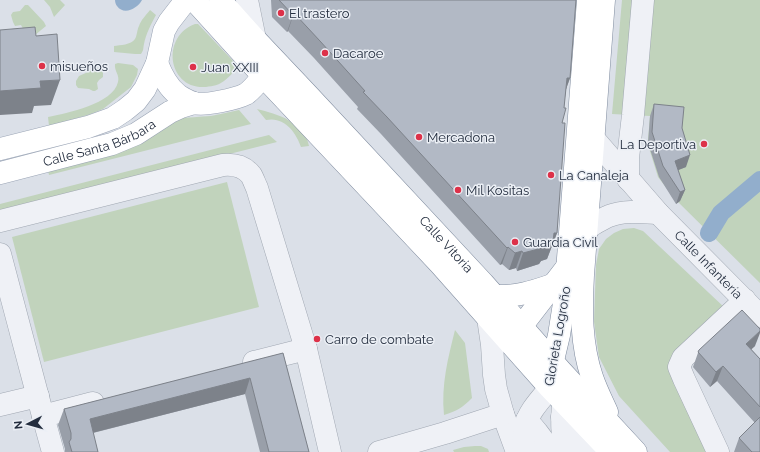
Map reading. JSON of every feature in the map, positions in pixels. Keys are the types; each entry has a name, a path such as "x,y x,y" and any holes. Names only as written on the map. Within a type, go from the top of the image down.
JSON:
{"main road":[{"path":"186,0 164,31 157,63 164,78 176,94 194,103 212,103 246,94 263,76"},
{"name":"Calle Vitoria","path":"194,0 263,76 440,264 488,318 515,333"},
{"name":"Calle Vitoria","path":"220,0 494,296 515,333 611,452"},
{"name":"Glorieta Logroño","path":"558,388 559,335 567,267 588,0"},
{"path":"558,388 567,360 576,323 582,284 604,0"},
{"name":"Calle Vitoria","path":"255,39 263,76"},
{"name":"Calle Santa Bárbara","path":"0,149 88,127 113,118 136,101 145,89 157,63"},
{"name":"Calle Santa Bárbara","path":"0,173 112,144 136,134 170,112 194,103"},
{"path":"515,333 567,267"},
{"path":"582,284 582,321 587,360 592,378 614,428"},
{"path":"494,296 518,295 552,286"},
{"name":"Calle Vitoria","path":"558,388 614,428 636,452"}],"street":[{"path":"247,0 255,39"},
{"path":"628,179 628,158 643,0"},
{"name":"Calle Infantería","path":"594,140 658,213 760,316"},
{"path":"0,220 223,165 232,164 242,168 251,175 257,188 306,349 330,452"},
{"path":"587,228 609,216 616,214 634,212 658,213"},
{"path":"0,254 53,452"},
{"path":"718,452 679,367 683,358 745,300"},
{"path":"488,318 494,375 502,408 517,452"},
{"path":"493,366 500,351 515,333"},
{"path":"236,367 306,349"},
{"path":"558,388 566,452"},
{"path":"558,388 574,435 589,452"},
{"name":"Glorieta Logroño","path":"529,417 558,388"},
{"path":"0,405 40,406 112,398"},
{"path":"379,452 445,433 502,408 521,413 529,417 542,440 546,452"},
{"path":"524,452 524,438 529,417"}],"green space":[{"path":"44,0 60,0 65,5 54,17 50,7"},
{"name":"La Deportiva","path":"622,0 760,0 760,283 675,199 658,177 649,148 648,140 650,116 612,114"},
{"path":"25,5 28,5 46,26 35,35 26,34 21,25 15,26 13,22 11,15 13,12 20,11"},
{"path":"150,10 156,15 147,33 141,54 114,52 114,46 128,44 135,39 140,24"},
{"path":"195,24 198,24 235,63 232,74 224,81 213,86 193,86 183,80 177,72 173,62 173,50 177,40 184,31"},
{"path":"115,64 133,65 138,69 137,75 131,87 103,109 49,126 48,117 77,110 99,102 108,96 114,90 118,82"},
{"path":"97,68 103,73 103,77 97,83 98,89 93,91 78,88 76,81 79,76"},
{"path":"257,109 289,120 302,131 309,146 301,147 296,136 288,126 278,120 266,120"},
{"path":"239,110 251,124 49,175 48,170 176,119 211,116"},
{"path":"269,135 277,142 0,212 0,204"},
{"path":"227,182 259,307 44,362 12,237"},
{"path":"634,228 643,231 725,308 679,350 709,452 670,452 619,396 599,357 594,322 596,265 599,249 606,239 614,233 623,229"},
{"path":"455,330 465,343 472,398 459,409 444,415 444,382"},
{"path":"481,446 488,449 489,452 454,452 453,450 464,447"}],"water":[{"path":"115,0 142,0 137,6 127,11 120,9 116,5"}],"building":[{"path":"279,0 576,0 570,78 567,78 564,108 566,108 562,123 565,123 557,233 554,233 553,242 545,244 546,247 523,253 522,251 515,253 508,247 507,248 363,92 365,91 320,41 294,13 293,15"},
{"path":"35,27 36,36 57,34 60,80 40,81 41,88 0,91 0,30"},
{"path":"654,104 684,107 682,128 690,155 675,161 685,190 680,192 663,166 652,132"},
{"path":"742,310 760,329 760,331 746,344 760,359 760,407 723,366 716,372 698,352"},
{"path":"283,353 309,452 269,452 250,378 90,419 98,452 72,452 69,442 71,439 71,433 64,409"},
{"path":"760,417 760,452 752,452 739,438"}],"waterway":[{"path":"709,233 721,213 760,180"}],"place":[{"name":"El trastero","path":"281,13"},
{"name":"Dacaroe","path":"325,53"},
{"name":"misueños","path":"42,66"},
{"name":"Juan XXIII","path":"193,67"},
{"name":"Mercadona","path":"419,137"},
{"name":"La Deportiva","path":"704,144"},
{"name":"La Canaleja","path":"551,175"},
{"name":"Mil Kositas","path":"458,190"},
{"name":"Guardia Civil","path":"515,242"},
{"name":"Carro de combate","path":"317,339"}]}
